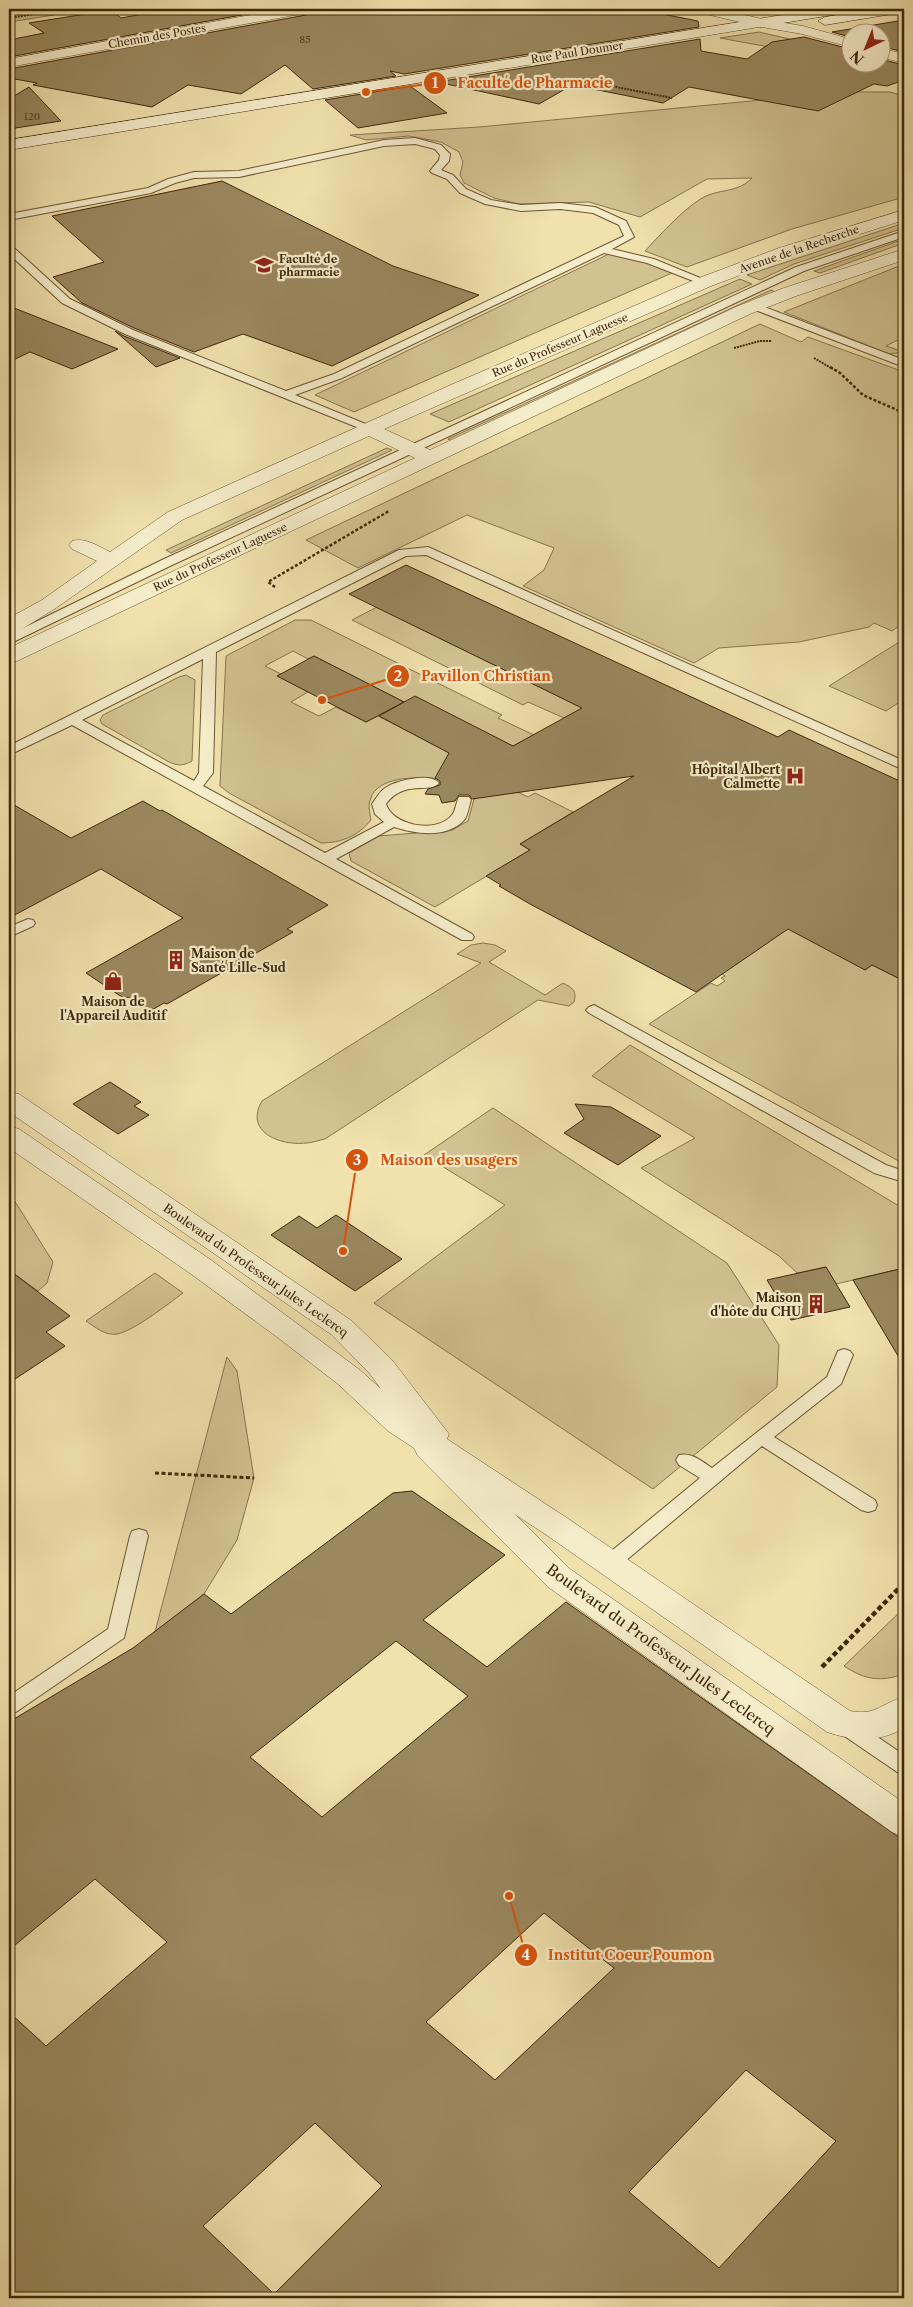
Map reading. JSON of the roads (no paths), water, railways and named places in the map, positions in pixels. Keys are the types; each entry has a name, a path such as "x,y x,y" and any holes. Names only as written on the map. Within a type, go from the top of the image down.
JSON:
{"street":[{"name":"Chemin des Postes","path":"9,63 306,9"},
{"path":"702,9 840,40"},
{"name":"Rue Paul Doumer","path":"9,145 844,9"},
{"name":"Rue Paul Doumer","path":"761,23 836,20 901,9"},
{"path":"890,55 904,59"},
{"name":"Avenue de la Recherche","path":"700,284 785,252 904,215"},
{"path":"752,307 904,254"},
{"name":"Rue du Professeur Laguesse","path":"9,627 49,604 175,516 460,388 700,284"},
{"name":"Rue du Professeur Laguesse","path":"9,656 752,307"},
{"path":"369,429 431,458"},
{"path":"80,545 110,560"},
{"name":"Boulevard du Professeur Jules Leclercq","path":"9,1100 342,1328 382,1367 421,1421 474,1471"},
{"name":"Boulevard du Professeur Jules Leclercq","path":"9,1136 201,1267 264,1313 349,1377 399,1423 610,1563 839,1722"},
{"name":"Boulevard du Professeur Jules Leclercq","path":"415,1434 542,1564 559,1578 904,1822"},
{"path":"839,1722 851,1726 870,1727 884,1723 904,1710"}],"lane":[{"path":"9,217 151,190 166,182 216,172 239,174 384,143 415,141 438,147 445,154 444,161 435,171 450,176 463,191 488,202 521,208 560,206 595,210 623,223 629,238 338,376 286,394"},
{"path":"9,640 130,580 800,270 904,234"},
{"path":"9,249 66,301 114,324 369,429"},
{"path":"604,250 650,261 700,284"},
{"path":"752,307 904,364"},
{"path":"9,752 404,553 428,551 904,766"},
{"path":"37,642 130,580"},
{"path":"196,786 206,773 210,650"},
{"path":"73,720 196,786 467,937"},
{"path":"432,783 407,784 385,794 380,801 379,809 383,816 392,823 417,829 444,826 454,821 461,814 464,800"},
{"path":"325,859 392,823"},
{"path":"9,933 28,923"},
{"path":"594,1010 880,1169 904,1177"},
{"path":"610,1563 761,1437 835,1380 844,1354"},
{"path":"761,1437 868,1505"},
{"path":"685,1460 713,1477"},
{"path":"9,1706 117,1633 140,1536"},
{"path":"839,1722 904,1766"}],"place":[{"name":"Faculté de Pharmacie","path":"366,92"},
{"name":"Faculté de pharmacie","path":"264,265"},
{"name":"Pavillon Christian","path":"322,700"},
{"name":"Hôpital Albert Calmette","path":"795,776"},
{"name":"Maison de Santé Lille-Sud","path":"176,960"},
{"name":"Maison de l'Appareil Auditif","path":"113,981"},
{"name":"Maison des usagers","path":"343,1251"},
{"name":"Maison d'hôte du CHU","path":"816,1304"},
{"name":"Institut Coeur Poumon","path":"509,1896"}]}
